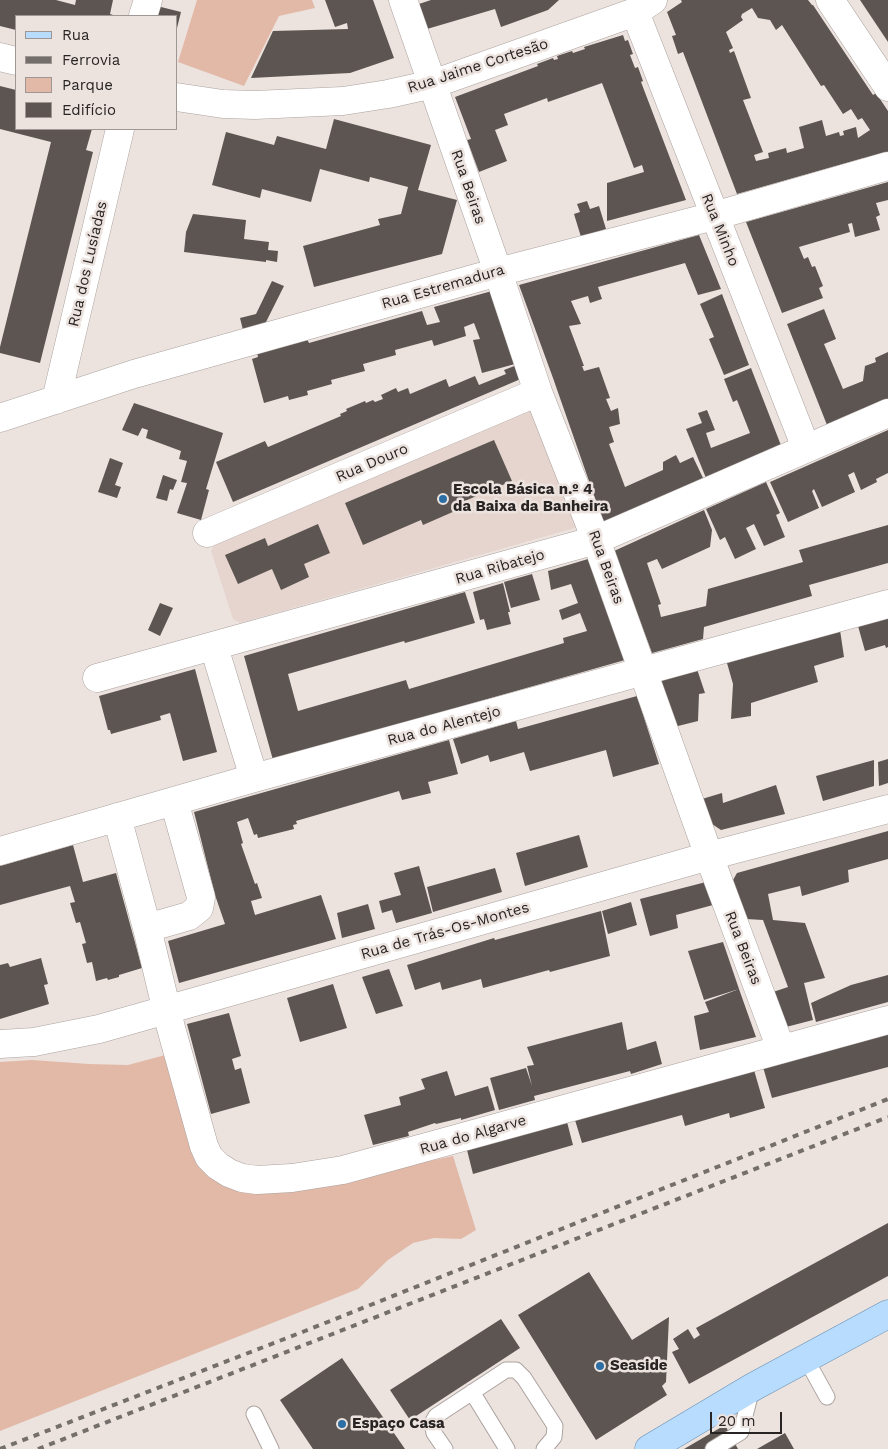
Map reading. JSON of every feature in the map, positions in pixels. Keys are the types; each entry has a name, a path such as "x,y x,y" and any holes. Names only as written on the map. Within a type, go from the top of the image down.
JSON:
{"main road":[{"path":"648,1449 753,1387 888,1314"}],"street":[{"path":"144,15 148,0"},
{"name":"Rua Beiras","path":"403,0 538,392 596,540 709,856 781,1049"},
{"path":"830,0 888,87"},
{"name":"Rua Jaime Cortesão","path":"178,97 222,104 255,105 343,101 388,94 433,84 644,6"},
{"name":"Rua Minho","path":"644,6 714,216 806,448"},
{"path":"0,57 15,61"},
{"name":"Rua dos Lusíadas","path":"56,400 120,130"},
{"name":"Rua Estremadura","path":"0,418 134,374 498,272 714,216 888,166"},
{"name":"Rua Douro","path":"207,534 538,392"},
{"name":"Rua Ribatejo","path":"97,678 596,540 888,413"},
{"name":"Rua do Alentejo","path":"0,851 254,778 888,604"},
{"path":"214,647 254,778"},
{"path":"147,928 189,916 199,908 201,897 174,801"},
{"name":"Rua de Trás-Os-Montes","path":"0,1044 34,1042 99,1029 709,856 888,809"},
{"name":"Rua do Algarve","path":"117,817 204,1146 218,1166 242,1178 257,1180 292,1178 343,1170 888,1020"}],"lane":[{"path":"806,1359 827,1397"},
{"path":"444,1449 434,1433 432,1423 436,1416 506,1370 516,1370 524,1378 555,1426 554,1437 544,1449"},
{"path":"713,1449 741,1432 753,1387"},
{"path":"472,1392 508,1449"},
{"path":"254,1414 271,1449"}],"shaded area":[{"name":"Escola Básica n.º 4 da Baixa da Banheira","path":"533,407 576,524 575,528 240,623 233,619 211,551 214,545"}],"green space":[{"path":"197,0 312,0 315,8 279,16 244,86 178,62"},
{"path":"169,1054 209,1174 386,1170 453,1156 476,1230 461,1239 434,1238 413,1243 388,1260 358,1289 0,1431 0,1062 32,1060 128,1065"}],"building":[{"path":"0,0 56,0 75,5 76,0 113,0 110,14 113,15 15,15 15,30 0,26"},
{"path":"325,0 373,0 394,58 350,73 251,78 273,31 348,29 347,23 335,27"},
{"path":"431,0 559,0 548,10 501,27 495,9 427,29 419,4"},
{"path":"681,0 808,0 873,95 876,93 888,111 888,155 866,161 864,158 737,194 683,52 678,54 672,36 676,35 667,12 682,2","holes":["752,8 758,18 770,20 776,30 782,25 821,86 824,85 843,114 851,109 858,120 862,118 870,130 858,138 856,127 843,131 844,135 840,136 839,132 826,136 822,120 799,127 804,148 787,153 786,148 768,153 769,158 756,161 754,155 763,152 743,100 751,98 734,51 730,53 729,50 733,48 726,32 743,20 742,14"]},
{"path":"860,0 888,0 888,42"},
{"path":"157,6 181,12 178,24 178,15 154,15"},
{"path":"623,35 625,41 628,40 633,54 630,55 635,68 638,67 643,81 641,82 686,200 607,221 607,183 644,172 642,165 634,168 602,83 548,102 547,98 504,114 508,125 495,130 507,161 479,172 467,140 471,139 455,97 538,66 537,64 553,58 554,60 558,59 557,56 572,51 573,53 585,49 584,47"},
{"path":"0,86 15,90 15,130 92,130 86,150 93,152 40,363 0,353 0,347 51,142 0,129"},
{"path":"334,119 431,145 418,190 457,200 442,254 314,287 303,246 380,225 378,219 401,214 408,187 370,177 369,182 320,169 311,202 262,189 260,198 212,185 226,132 274,145 277,136 326,149"},
{"path":"888,182 888,200 876,203 880,215 876,217 880,230 855,237 852,223 848,224 850,232 799,247 804,259 808,257 812,267 815,266 823,286 819,288 823,298 782,313 746,222"},
{"path":"587,201 590,209 599,206 606,229 581,237 574,214 580,212 577,204"},
{"path":"193,214 246,220 244,239 269,242 268,250 278,251 277,262 184,252 186,232"},
{"path":"699,235 721,289 698,295 685,263 598,287 602,299 590,303 588,296 571,301 581,324 569,326 584,366 582,366 584,371 599,367 610,398 606,399 611,411 618,408 620,424 609,427 614,442 609,444 625,487 663,470 663,462 676,455 680,463 693,457 703,478 604,524 519,285"},
{"path":"272,281 284,286 265,324 243,330 240,318 256,314"},
{"path":"492,291 515,364 482,373 473,340 480,339 474,323 464,327 466,336 434,346 432,340 395,350 396,355 363,364 365,371 331,380 332,384 307,391 308,395 289,400 288,396 264,403 252,359 258,357 257,353 307,339 309,343 422,311 427,325 440,322 434,307"},
{"path":"722,294 749,365 724,375 709,339 714,337 700,304"},
{"path":"824,309 836,339 824,344 843,389 863,381 865,366 876,362 875,358 888,352 888,399 827,425 787,324"},
{"path":"517,365 523,378 233,502 216,462 265,441 268,447 341,416 340,414 347,411 346,409 365,401 366,403 373,400 375,402 383,399 381,395 396,388 398,392 408,388 410,394 446,379 449,387 475,376 479,385 506,374 504,370"},
{"path":"751,368 782,448 706,478 686,429 702,423 698,413 707,410 715,430 706,433 711,448 750,433 737,400 733,402 724,379"},
{"path":"134,403 223,433 206,489 209,490 201,520 177,513 187,483 181,482 187,461 179,459 181,451 146,438 148,430 142,428 138,436 122,430"},
{"path":"888,430 888,473 876,479 877,482 861,490 854,472 848,475 855,492 822,507 814,489 812,491 819,508 788,522 770,482"},
{"path":"494,440 512,481 453,506 455,511 423,525 421,520 363,545 345,503"},
{"path":"110,458 123,463 115,485 121,487 117,498 98,492"},
{"path":"163,475 177,480 173,490 170,489 167,501 156,498"},
{"path":"766,482 780,513 776,515 785,537 764,546 754,524 746,528 756,549 735,559 725,537 720,540 706,509"},
{"path":"704,510 712,530 710,547 662,569 657,559 647,563 661,604 658,605 661,617 706,606 708,589 803,562 799,550 888,525 888,563 809,585 812,596 704,627 703,639 652,653 614,551"},
{"path":"318,524 330,553 304,564 309,577 281,590 272,569 238,584 225,555 265,538 268,546"},
{"path":"588,559 625,660 273,760 244,656 465,592 475,623 288,674 298,711 406,680 409,689 564,643 563,638 587,631 580,613 562,620 559,610 578,603 571,584 551,590 548,571"},
{"path":"532,574 540,600 511,608 504,582"},
{"path":"503,583 511,624 487,630 484,619 480,620 473,592"},
{"path":"160,603 173,608 160,636 148,630"},
{"path":"888,617 888,647 886,648 885,645 865,651 858,626"},
{"path":"840,630 844,657 814,666 818,682 751,703 751,716 731,719 733,684 727,663"},
{"path":"195,669 217,752 183,761 170,713 160,716 161,720 111,734 110,730 108,730 99,696"},
{"path":"697,669 705,693 699,694 698,721 674,727 660,679"},
{"path":"637,696 659,764 613,777 606,750 530,771 524,752 490,762 488,755 461,764 453,739 516,721 518,729"},
{"path":"449,740 458,774 428,782 431,793 402,800 399,791 296,821 297,824 293,825 294,829 258,838 257,834 254,835 248,818 237,822 243,843 241,844 262,898 251,901 255,915 321,895 336,939 179,983 168,941 225,924 215,895 194,812"},
{"path":"888,759 888,783 879,786 878,762"},
{"path":"874,760 874,786 823,801 816,776"},
{"path":"776,785 785,814 721,830 712,824 702,799 722,793 723,803"},
{"path":"888,831 888,859 848,870 849,882 802,896 800,886 768,894 773,920 805,923 825,978 804,983 813,1020 786,1027 773,992 788,987 763,920 746,919 733,880 737,873"},
{"path":"579,835 588,867 525,886 516,853"},
{"path":"73,845 83,882 116,873 142,968 119,975 119,977 96,981 92,962 87,963 82,944 86,943 80,922 76,923 70,903 75,902 70,886 0,905 0,866"},
{"path":"419,866 432,913 396,923 392,910 382,913 379,901 401,895 394,873"},
{"path":"495,868 502,892 433,912 427,887"},
{"path":"706,882 713,905 676,915 678,928 650,936 640,899"},
{"path":"631,902 637,925 608,934 602,911"},
{"path":"368,904 375,929 342,938 337,913"},
{"path":"601,911 610,956 483,988 481,979 442,990 440,982 415,990 407,965 494,938 495,940"},
{"path":"723,942 739,989 704,1000 688,951"},
{"path":"41,958 48,984 44,985 49,1004 0,1019 0,965 8,963 10,967"},
{"path":"389,969 403,1006 376,1014 362,977"},
{"path":"888,975 888,1002 816,1022 811,1003 851,985"},
{"path":"333,984 347,1028 300,1042 287,998"},
{"path":"739,989 756,1037 700,1050 694,1016 709,1012 705,1002"},
{"path":"229,1013 241,1056 232,1059 235,1070 241,1068 250,1103 211,1114 187,1024"},
{"path":"622,1022 627,1050 656,1041 662,1064 631,1074 630,1071 534,1096 535,1100 499,1110 490,1078 526,1068 532,1086 527,1066 534,1065 527,1047"},
{"path":"888,1033 888,1067 772,1098 763,1067"},
{"path":"754,1070 765,1108 730,1118 729,1113 685,1126 682,1115 582,1143 575,1120"},
{"path":"447,1071 455,1096 488,1086 495,1110 461,1120 461,1118 435,1123 408,1132 409,1136 373,1145 364,1115 401,1105 399,1097 425,1089 421,1079"},
{"path":"567,1122 573,1145 473,1174 467,1150"},
{"path":"888,1223 888,1276 689,1384 672,1352 679,1349 673,1339 688,1329 694,1339 700,1335 696,1328"},
{"name":"Seaside","path":"589,1272 632,1340 669,1317 666,1382 662,1386 667,1395 596,1440 518,1315"},
{"path":"501,1319 520,1348 410,1420 390,1390"},
{"name":"Espaço Casa","path":"342,1358 405,1449 313,1449 280,1400"},
{"path":"725,1425 738,1449 684,1449"},
{"path":"785,1433 794,1449 757,1449"}],"railway":[{"path":"0,1449 305,1331 888,1099"},
{"path":"38,1449 888,1117"}],"place":[{"name":"Escola Básica n.º 4 da Baixa da Banheira","path":"443,499"},
{"name":"Seaside","path":"600,1366"},
{"name":"Espaço Casa","path":"342,1424"}]}
